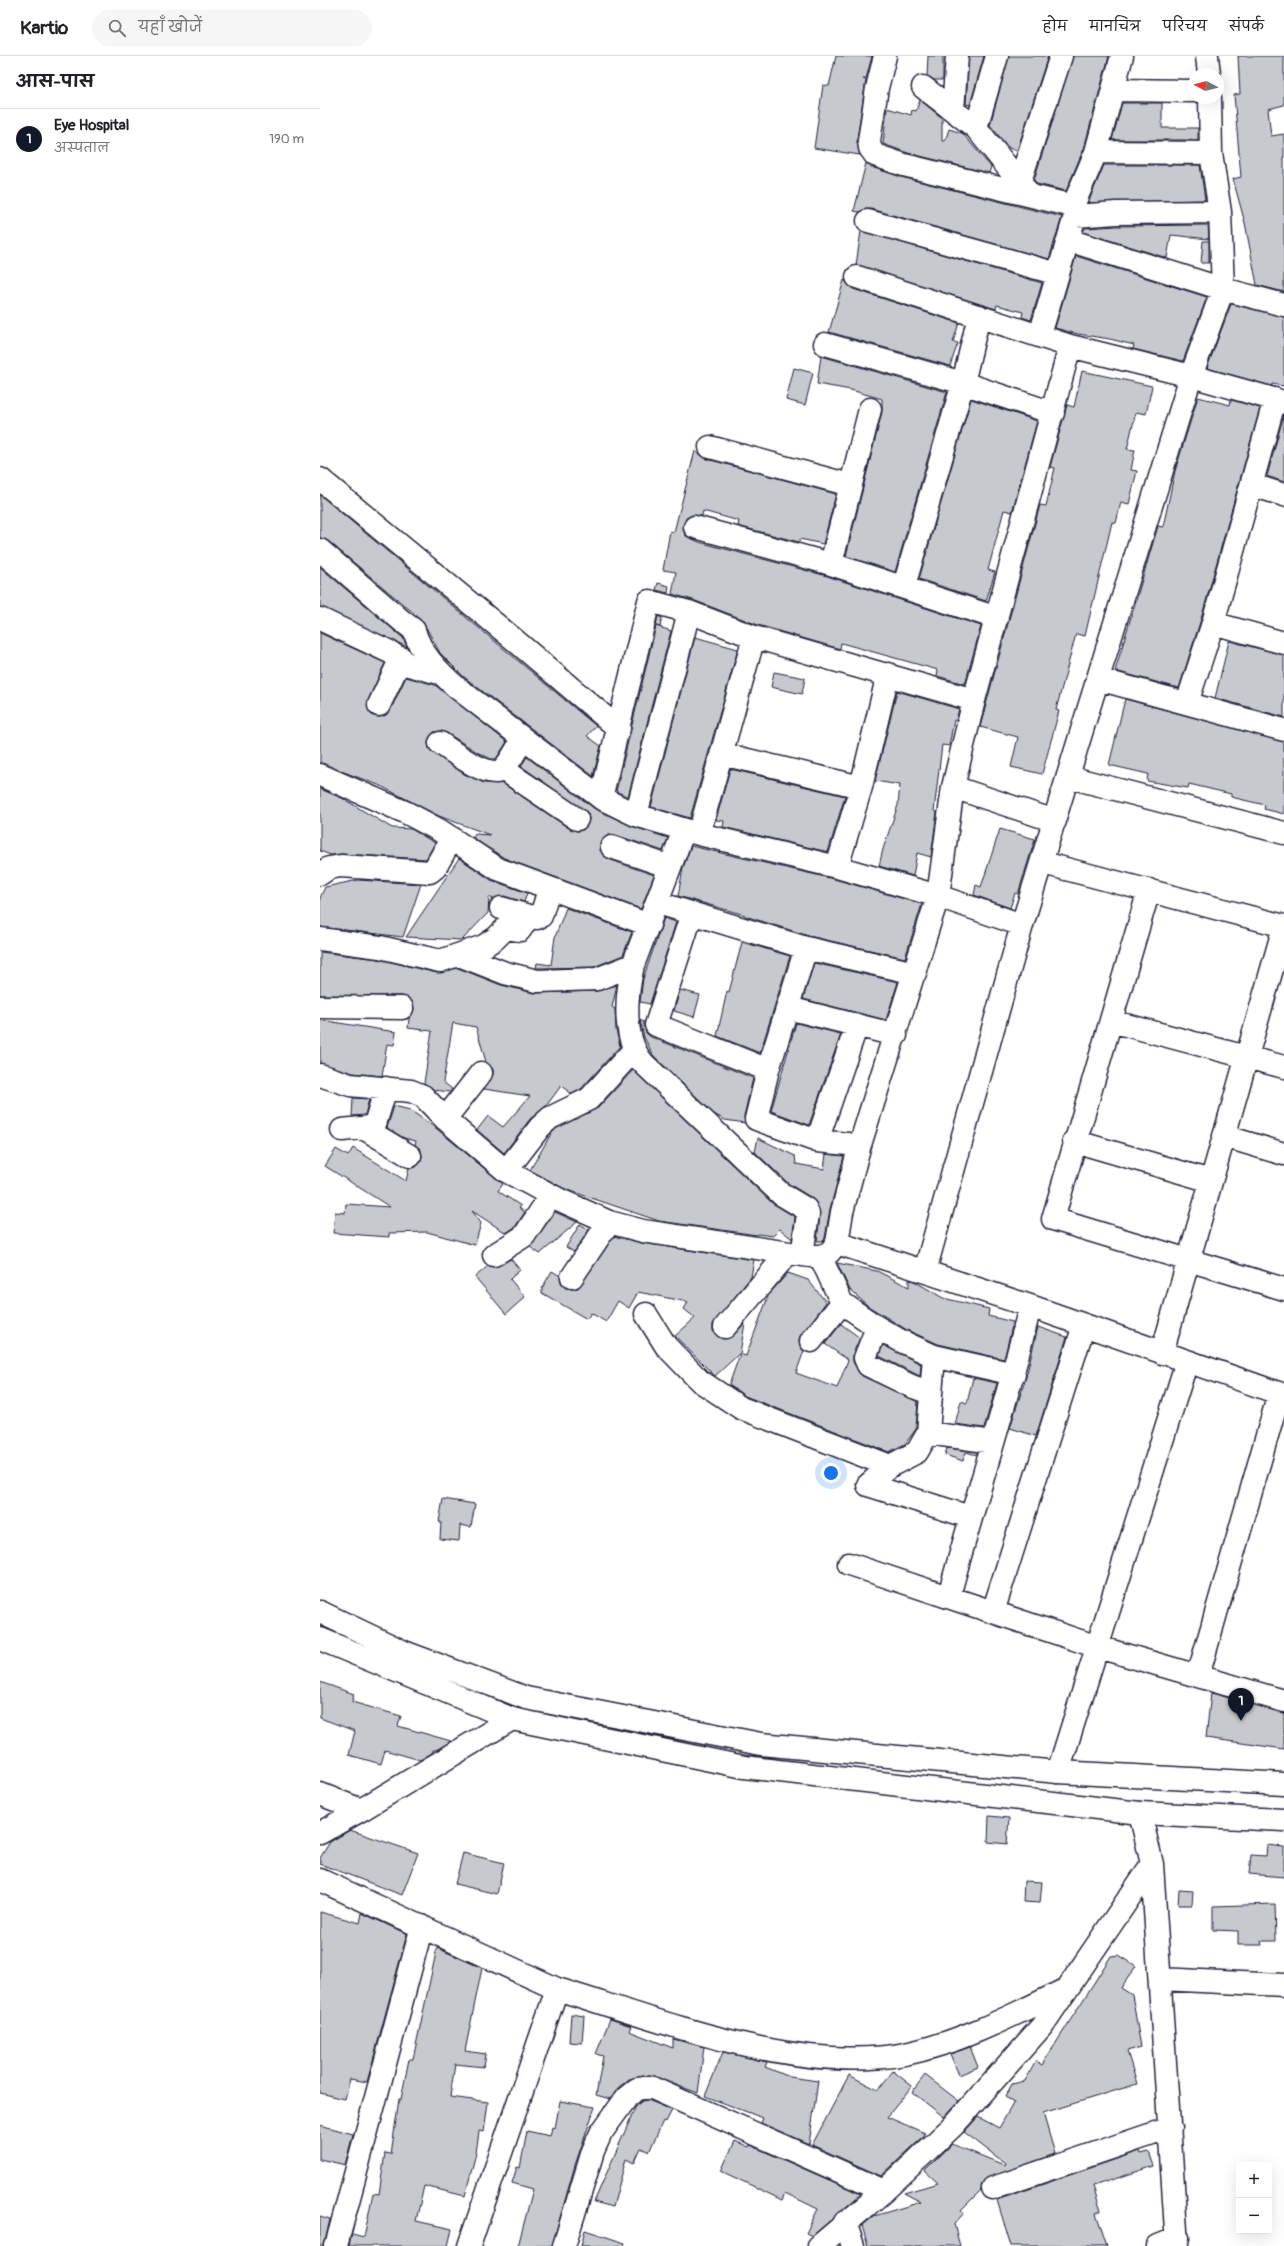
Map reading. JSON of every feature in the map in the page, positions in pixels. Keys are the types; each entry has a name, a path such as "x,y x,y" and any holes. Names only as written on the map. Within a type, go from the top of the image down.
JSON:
{"street":[{"path":"885,56 877,88 869,141 875,155 904,165 1025,188 1074,211 1116,213 1220,212"},
{"path":"953,110 956,56"},
{"path":"976,128 997,56"},
{"path":"1025,188 1061,56"},
{"path":"1040,335 1068,240 1074,211 1096,152 1122,56"},
{"path":"1207,56 1208,68"},
{"path":"923,87 976,128 1025,188"},
{"path":"1114,90 1188,91"},
{"path":"924,1271 1022,925 1043,863 1190,376 1223,289 1220,212 1211,153 1210,104"},
{"path":"1096,152 1211,153"},
{"path":"868,222 1058,274"},
{"path":"1068,240 1223,289 1284,305"},
{"path":"857,277 1040,335 1070,346 1279,400 1252,485 1213,623 1187,703"},
{"path":"904,586 963,383 979,316"},
{"path":"825,344 963,383 1053,413"},
{"path":"320,1083 386,1088 423,1096 445,1119 506,1171 551,1195 609,1222 643,1231 803,1255 829,1253 837,1242 842,1212 859,1148 896,1035 938,896 953,787 974,700 1070,346"},
{"path":"831,564 870,409"},
{"path":"710,447 850,485"},
{"path":"320,479 512,637 619,729"},
{"path":"1252,485 1284,495"},
{"path":"695,527 831,564 904,586 997,618"},
{"path":"320,550 414,630 418,643 440,673 523,739 601,798 636,815 692,832 837,867 938,896 1022,925"},
{"path":"601,798 649,601 690,612 754,637 888,674 974,700"},
{"path":"636,815 690,612"},
{"path":"320,619 401,658 409,665 440,673"},
{"path":"1213,623 1284,643"},
{"path":"725,1327 803,1255 808,1214 806,1209 781,1194 643,1063 634,1051 628,1029 630,980 633,965 670,867 692,832 722,754 754,637"},
{"path":"379,705 401,658"},
{"path":"837,867 861,788 888,674"},
{"path":"1098,679 1284,730"},
{"path":"440,743 488,772 496,773 503,769 523,739"},
{"path":"722,754 861,788"},
{"path":"503,769 577,819"},
{"path":"320,775 405,812 452,838 498,869 649,925"},
{"path":"1069,777 1284,834"},
{"path":"953,787 1055,821"},
{"path":"320,874 329,868 341,866 430,872 435,868 452,838"},
{"path":"612,847 670,867"},
{"path":"1043,863 1284,927 1162,1353"},
{"path":"501,908 537,918 541,916 549,889"},
{"path":"1149,890 1074,1141 1053,1219 1189,1258 1284,1289"},
{"path":"658,902 806,948 915,973"},
{"path":"692,913 656,1026 768,1070"},
{"path":"320,939 380,947 433,961 446,961 490,943 506,928 520,930 529,916"},
{"path":"806,948 768,1070 756,1119 817,1141 848,1144 859,1148"},
{"path":"459,955 505,973 537,981 597,979 633,965"},
{"path":"320,1007 402,1008"},
{"path":"788,1008 896,1035"},
{"path":"1111,1021 1284,1067"},
{"path":"817,1141 857,1025"},
{"path":"506,1171 540,1126 550,1118 589,1099 634,1051"},
{"path":"445,1119 481,1073"},
{"path":"320,1075 350,1085"},
{"path":"342,1130 365,1129 375,1124 386,1088"},
{"path":"365,1129 410,1156"},
{"path":"1224,1136 1284,1154"},
{"path":"1074,1141 1211,1181"},
{"path":"494,1255 524,1236 551,1195"},
{"path":"572,1277 609,1222"},
{"path":"837,1242 1030,1306 1282,1394 1198,1676"},
{"path":"803,1255 842,1303 877,1328 934,1356 1014,1374"},
{"path":"812,1341 842,1303"},
{"path":"948,1596 970,1517 1014,1374 1030,1306"},
{"path":"646,1314 666,1346 700,1381 741,1408 890,1466"},
{"path":"993,1612 1084,1325"},
{"path":"877,1328 865,1358 868,1365 911,1386 931,1392"},
{"path":"934,1356 928,1433 917,1452 890,1466 868,1485 970,1517"},
{"path":"1058,1772 1187,1361"},
{"path":"928,1433 993,1442"},
{"path":"850,1564 1098,1647 1284,1700"},
{"path":"320,1612 404,1652 526,1698 761,1744 1058,1772 1284,1784"},
{"path":"320,1639 512,1718 744,1767 1140,1814 1284,1820"},
{"path":"320,1833 361,1810 512,1718"},
{"path":"320,1794 361,1810"},
{"path":"1140,1814 1152,1864 1178,2242 1158,2246"},
{"path":"819,2246 845,2222 884,2191 953,2126 1042,2026 1152,1864"},
{"path":"320,1880 422,1926 557,1990 708,2035 790,2053 846,2060 904,2054 968,2035 1067,1989"},
{"path":"336,2246 422,1926"},
{"path":"1160,1979 1284,1985"},
{"path":"469,2246 557,1990"},
{"path":"564,2246 593,2150 601,2133 627,2097 637,2089 650,2087 884,2191"},
{"path":"994,2188 1170,2128"},
{"path":"845,2222 853,2246"}],"building":[{"path":"836,56 872,56 866,79 863,79 866,80 857,139 860,155 814,148 823,85 829,86"},
{"path":"928,56 943,56 943,80 934,80 927,76"},
{"path":"969,56 984,56 970,105 966,104"},
{"path":"1009,56 1048,56 1017,151 1009,148 990,125"},
{"path":"1073,56 1109,56 1084,148 1066,191 1037,184 1034,180"},
{"path":"1238,56 1284,56 1284,105 1268,109 1271,136 1284,134 1284,292 1257,285 1245,223 1233,179 1241,177 1234,95 1240,94"},
{"path":"920,100 942,118 942,141 945,141 949,129 962,133 991,167 989,173 908,153 883,144 887,108 911,115 912,110 916,111"},
{"path":"1122,103 1162,103 1162,128 1198,128 1198,140 1112,140"},
{"path":"866,163 871,167 901,177 1062,217 1049,259 871,209 865,209 859,212 854,211"},
{"path":"1104,165 1200,165 1205,200 1088,203"},
{"path":"1208,225 1209,239 1171,235 1167,258 1083,232 1085,228 1117,226"},
{"path":"861,231 1042,283 1031,320 1022,317 1023,312 997,305 996,309 856,265"},
{"path":"1203,241 1209,241 1209,263 1201,263"},
{"path":"1076,256 1207,297 1183,361 1133,349 1134,345 1055,328"},
{"path":"844,280 853,289 959,323 953,342 958,343 950,366 829,332"},
{"path":"1231,304 1284,317 1284,386 1272,384 1272,386 1207,368"},
{"path":"821,356 947,392 895,572 846,556 882,412 882,399 851,390 817,384"},
{"path":"794,368 813,373 805,405 786,400"},
{"path":"1082,371 1152,386 1146,414 1136,412 1127,449 1135,450 1131,470 1137,471 1129,504 1121,502 1116,523 1112,522 1085,636 1076,634 1056,710 1059,711 1042,774 1011,767 1018,737 980,727 1040,505 1046,506 1055,468 1050,467 1067,405 1074,407"},
{"path":"1198,397 1230,405 1231,400 1260,408 1201,619 1179,688 1115,671 1158,526 1163,527 1175,471"},
{"path":"971,399 1037,421 1012,512 1004,510 988,570 995,572 986,601 919,579"},
{"path":"1284,414 1284,482 1267,476"},
{"path":"695,451 707,459 836,494 823,544 800,539 799,542 738,526 739,521 703,511 702,516 692,515 686,518 683,530 686,536 699,542 827,576 981,626 965,684 937,676 938,670 841,643 840,649 758,625 693,600 672,594 676,572 663,570 670,531 674,532"},
{"path":"320,495 596,726 587,736 601,746 593,776 464,677 440,653 422,620 328,541 320,538"},
{"path":"320,567 403,638 407,647 320,607"},
{"path":"658,583 669,586 668,593 656,590"},
{"path":"658,616 662,618 660,627 656,626"},
{"path":"656,626 671,631 628,797 616,791"},
{"path":"320,633 385,663 368,700 369,712 373,716 380,717 390,711 406,677 435,685 507,742 496,759 491,759 447,733 441,731 434,732 428,742 429,749 464,774 484,783 502,783 570,829 577,831 583,830 589,820 588,813 521,766 527,757 595,809 631,826 668,838 663,851 616,835 609,835 600,843 600,850 608,859 654,875 641,909 504,858 473,838 475,834 490,835 439,816 381,786 320,763"},
{"path":"695,637 738,649 690,818 651,807"},
{"path":"1229,641 1284,655 1284,717 1215,698"},
{"path":"774,672 805,678 802,694 771,687"},
{"path":"897,691 959,709 956,721 954,720 949,746 942,745 934,811 937,812 931,857 917,853 913,876 879,866 883,849 898,805 900,785 875,781"},
{"path":"1125,699 1284,742 1284,814 1264,809 1265,805 1231,797 1231,794 1189,784 1188,788 1147,781 1148,774 1109,765"},
{"path":"730,769 845,796 828,852 723,827 724,821 716,820"},
{"path":"320,789 342,798 392,828 411,829 435,843 426,859 342,854 331,855 320,851"},
{"path":"1000,829 1035,839 1018,894 1015,893 1010,908 974,895 976,885 981,887"},
{"path":"691,846 834,879 922,904 905,958 809,936 745,915 678,896 683,868"},
{"path":"459,858 491,880 527,893 524,902 504,896 493,899 489,897 488,913 462,940 406,937"},
{"path":"358,880 421,884 403,937 320,927 320,898 325,887"},
{"path":"566,908 632,932 623,955 594,967 536,968 537,963 551,965 555,937"},
{"path":"664,918 676,922 650,1004 640,1002 643,979"},
{"path":"742,942 790,956 760,1053 717,1036 727,991 729,992"},
{"path":"320,952 378,959 437,973 458,968 501,985 534,993 597,991 617,985 612,1007 615,1009 616,1030 620,1046 581,1089 572,1094 561,1086 546,1106 530,1119 504,1153 477,1130 488,1116 503,1127 530,1096 484,1089 493,1075 493,1069 486,1062 476,1027 453,1023 443,1082 452,1089 450,1092 434,1090 424,1083 432,1031 408,1028 409,1018 414,1009 413,1002 402,996 320,995"},
{"path":"814,963 898,982 886,1020 803,999"},
{"path":"680,990 700,995 694,1017 674,1011"},
{"path":"320,1020 396,1032 394,1045 387,1044 382,1076 353,1073 320,1063"},
{"path":"640,1020 644,1022 646,1033 651,1037 753,1078 744,1116 745,1123 725,1120 714,1114 653,1055 644,1037"},
{"path":"796,1023 841,1034 809,1125 771,1111"},
{"path":"633,1070 772,1203 795,1217 792,1239 780,1229 773,1236 757,1235 659,1221 565,1189 530,1170 551,1134 557,1128 598,1108"},
{"path":"353,1098 369,1099 365,1115 352,1116"},
{"path":"394,1106 410,1110 437,1129 503,1184 498,1191 521,1206 519,1208 525,1212 515,1227 506,1233 472,1211 481,1223 475,1245 427,1232 389,1233 389,1237 333,1233 335,1212 345,1213 346,1204 390,1207 325,1166 336,1149 348,1156 353,1148 406,1181 409,1168 416,1167 421,1162 421,1150 415,1145 416,1141 404,1138 387,1128"},
{"path":"758,1138 795,1156 796,1164 824,1169 826,1154 844,1156 830,1209 825,1238 822,1241 817,1241 820,1216 817,1204 812,1198 789,1184 755,1152"},
{"path":"555,1212 577,1222 540,1254 530,1247"},
{"path":"580,1224 589,1230 574,1252 566,1247"},
{"path":"614,1236 641,1243 754,1260 751,1277 713,1324 713,1331 717,1336 723,1339 734,1335 745,1323 740,1353 715,1376 675,1336 695,1318 684,1309 688,1302 638,1292 629,1308 618,1301 606,1322 591,1313 587,1319 542,1293 542,1288 552,1271 560,1276 561,1282 565,1288 578,1288"},
{"path":"511,1259 520,1270 510,1279 525,1297 506,1314 475,1277 488,1266 495,1267"},
{"path":"837,1263 877,1271 909,1287 909,1280 914,1281 943,1298 989,1309 988,1316 1013,1322 1004,1359 938,1344 907,1330 868,1306 850,1290"},
{"path":"788,1273 808,1280 826,1302 799,1339 800,1346 804,1351 796,1373 837,1388 848,1360 825,1344 841,1324 860,1338 853,1353 853,1362 862,1376 918,1402 916,1429 905,1444 889,1452 745,1396 729,1385 740,1354 746,1356 769,1294"},
{"path":"1038,1327 1067,1337 1036,1436 1010,1428 1026,1377"},
{"path":"883,1345 921,1364 920,1376 879,1356"},
{"path":"973,1378 997,1383 984,1428 955,1424 961,1401 967,1403"},
{"path":"947,1448 977,1452 977,1455 966,1452 963,1461 945,1455"},
{"path":"443,1499 475,1504 471,1527 460,1525 459,1541 440,1539 441,1522 439,1522"},
{"path":"320,1682 354,1694 352,1702 401,1716 398,1726 451,1741 436,1750 433,1750 432,1753 420,1760 385,1750 381,1764 349,1755 355,1731 320,1718"},
{"path":"1211,1693 1284,1713 1284,1749 1206,1738"},
{"path":"989,1816 1009,1818 1007,1844 988,1842"},
{"path":"350,1830 418,1853 402,1895 320,1864 320,1858 330,1842"},
{"path":"1267,1845 1284,1847 1284,1877 1249,1874 1251,1855 1266,1856"},
{"path":"463,1853 504,1863 497,1894 455,1884"},
{"path":"1024,1881 1042,1882 1040,1903 1023,1902"},
{"path":"1179,1890 1193,1891 1192,1905 1178,1905"},
{"path":"1275,1904 1276,1941 1261,1941 1262,1945 1238,1945 1238,1931 1213,1930 1213,1906"},
{"path":"320,1912 360,1923 362,1913 407,1934 367,2082 350,2079 345,2099 320,2093"},
{"path":"437,1948 482,1968 465,2051 486,2054 484,2067 455,2064 450,2097 488,2102 484,2132 479,2131 476,2153 465,2196 424,2186 416,2221 452,2229 448,2246 349,2246 352,2234 364,2237 373,2193 379,2194 385,2153 391,2154 399,2099 401,2099 409,2059 413,2059"},
{"path":"1119,1955 1136,1966 1121,1988 1132,1995 1141,2047 1127,2051 1137,2084 1043,2113 1055,2154 984,2180 981,2190 961,2210 964,2213 954,2224 960,2246 868,2246 862,2226 874,2216 921,2202 904,2193 938,2183 925,2171 952,2144 1004,2165 1005,2163 964,2132 978,2117 999,2128 1014,2102 1005,2097 1012,2084 1025,2081 1036,2061 1042,2065 1111,1956"},
{"path":"571,2014 584,2016 582,2043 569,2042"},
{"path":"610,2019 631,2026 629,2031 673,2048 673,2039 704,2047 698,2093 649,2075 629,2079 619,2087 610,2099 596,2095 603,2056 596,2054"},
{"path":"970,2047 978,2067 959,2075 950,2054"},
{"path":"723,2052 767,2062 765,2067 790,2077 818,2081 809,2144 761,2123 763,2118 705,2096"},
{"path":"893,2071 912,2086 887,2117 925,2133 923,2137 881,2176 812,2145 849,2075 878,2090"},
{"path":"925,2075 959,2101 944,2117 912,2092"},
{"path":"648,2100 672,2110 666,2122 663,2121 649,2152 641,2148 634,2163 626,2159 613,2207 594,2202 636,2106 642,2101"},
{"path":"560,2101 595,2107 575,2165 552,2246 518,2246 533,2189 512,2183 517,2167 520,2168 527,2131 550,2136 552,2127 555,2128"},
{"path":"320,2125 353,2134 345,2165 320,2159"},
{"path":"735,2141 749,2147 750,2145 861,2194 812,2236 806,2233 818,2209 785,2193 782,2200 721,2171"},
{"path":"1140,2151 1141,2154 1149,2152 1154,2166 1093,2186 1101,2211 1096,2213 1107,2246 1011,2246 997,2200"},
{"path":"320,2216 330,2219 324,2246 320,2246"},
{"path":"585,2230 625,2243 624,2246 581,2246"}],"place":[{"name":"Eye Hospital","path":"1241,1721"}]}
